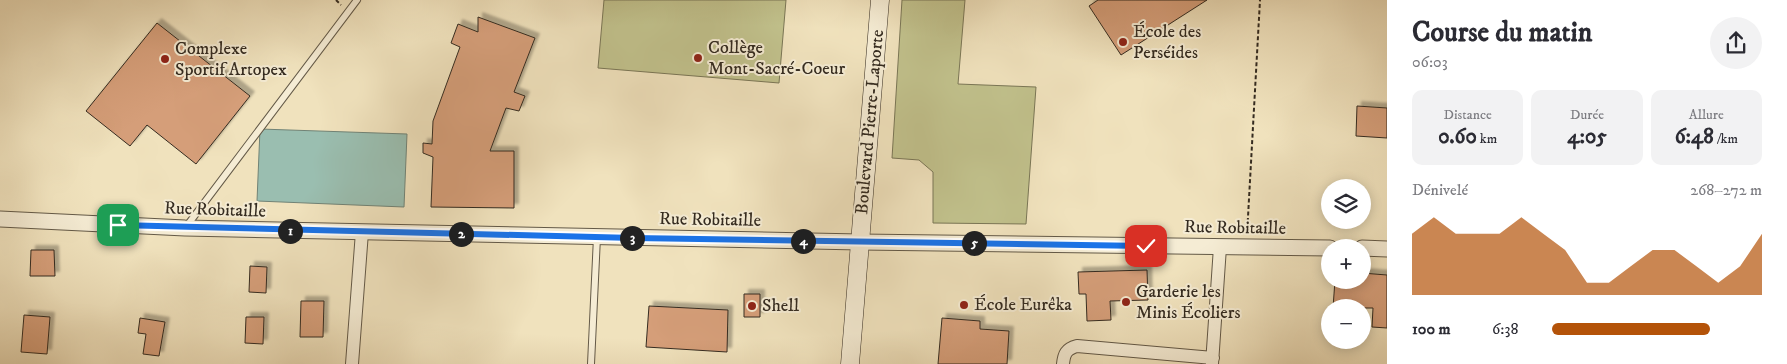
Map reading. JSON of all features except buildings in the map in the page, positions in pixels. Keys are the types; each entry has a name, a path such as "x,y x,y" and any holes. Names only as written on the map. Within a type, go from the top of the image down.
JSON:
{"main road":[{"name":"Boulevard Pierre-Laporte","path":"850,364 880,0"}],"street":[{"name":"Rue Robitaille","path":"0,219 185,228 362,232 860,242 1321,248"},
{"path":"352,364 362,232"},
{"path":"1063,364 1064,354 1070,348 1077,346 1212,361 1220,247"},
{"path":"1371,248 1387,249"}],"lane":[{"path":"185,228 206,197 357,0"},
{"path":"591,364 598,237"}],"path":[{"path":"1247,247 1260,0"}],"green space":[{"path":"604,0 786,0 779,83 598,68"},
{"path":"902,0 965,0 958,84 1036,87 1026,224 933,223 933,172 919,160 892,158"}],"shaded area":[{"path":"260,129 407,134 404,207 257,201"}],"place":[{"name":"École des Perséides","path":"1123,42"},
{"name":"Collège Mont-Sacré-Coeur","path":"698,58"},
{"name":"Complexe Sportif Artopex","path":"165,59"},
{"name":"Garderie les Minis Écoliers","path":"1126,302"},
{"name":"École Eurêka","path":"964,305"},
{"name":"Shell","path":"752,306"}],"route":[{"path":"118,225 634,238 1146,246"}]}
